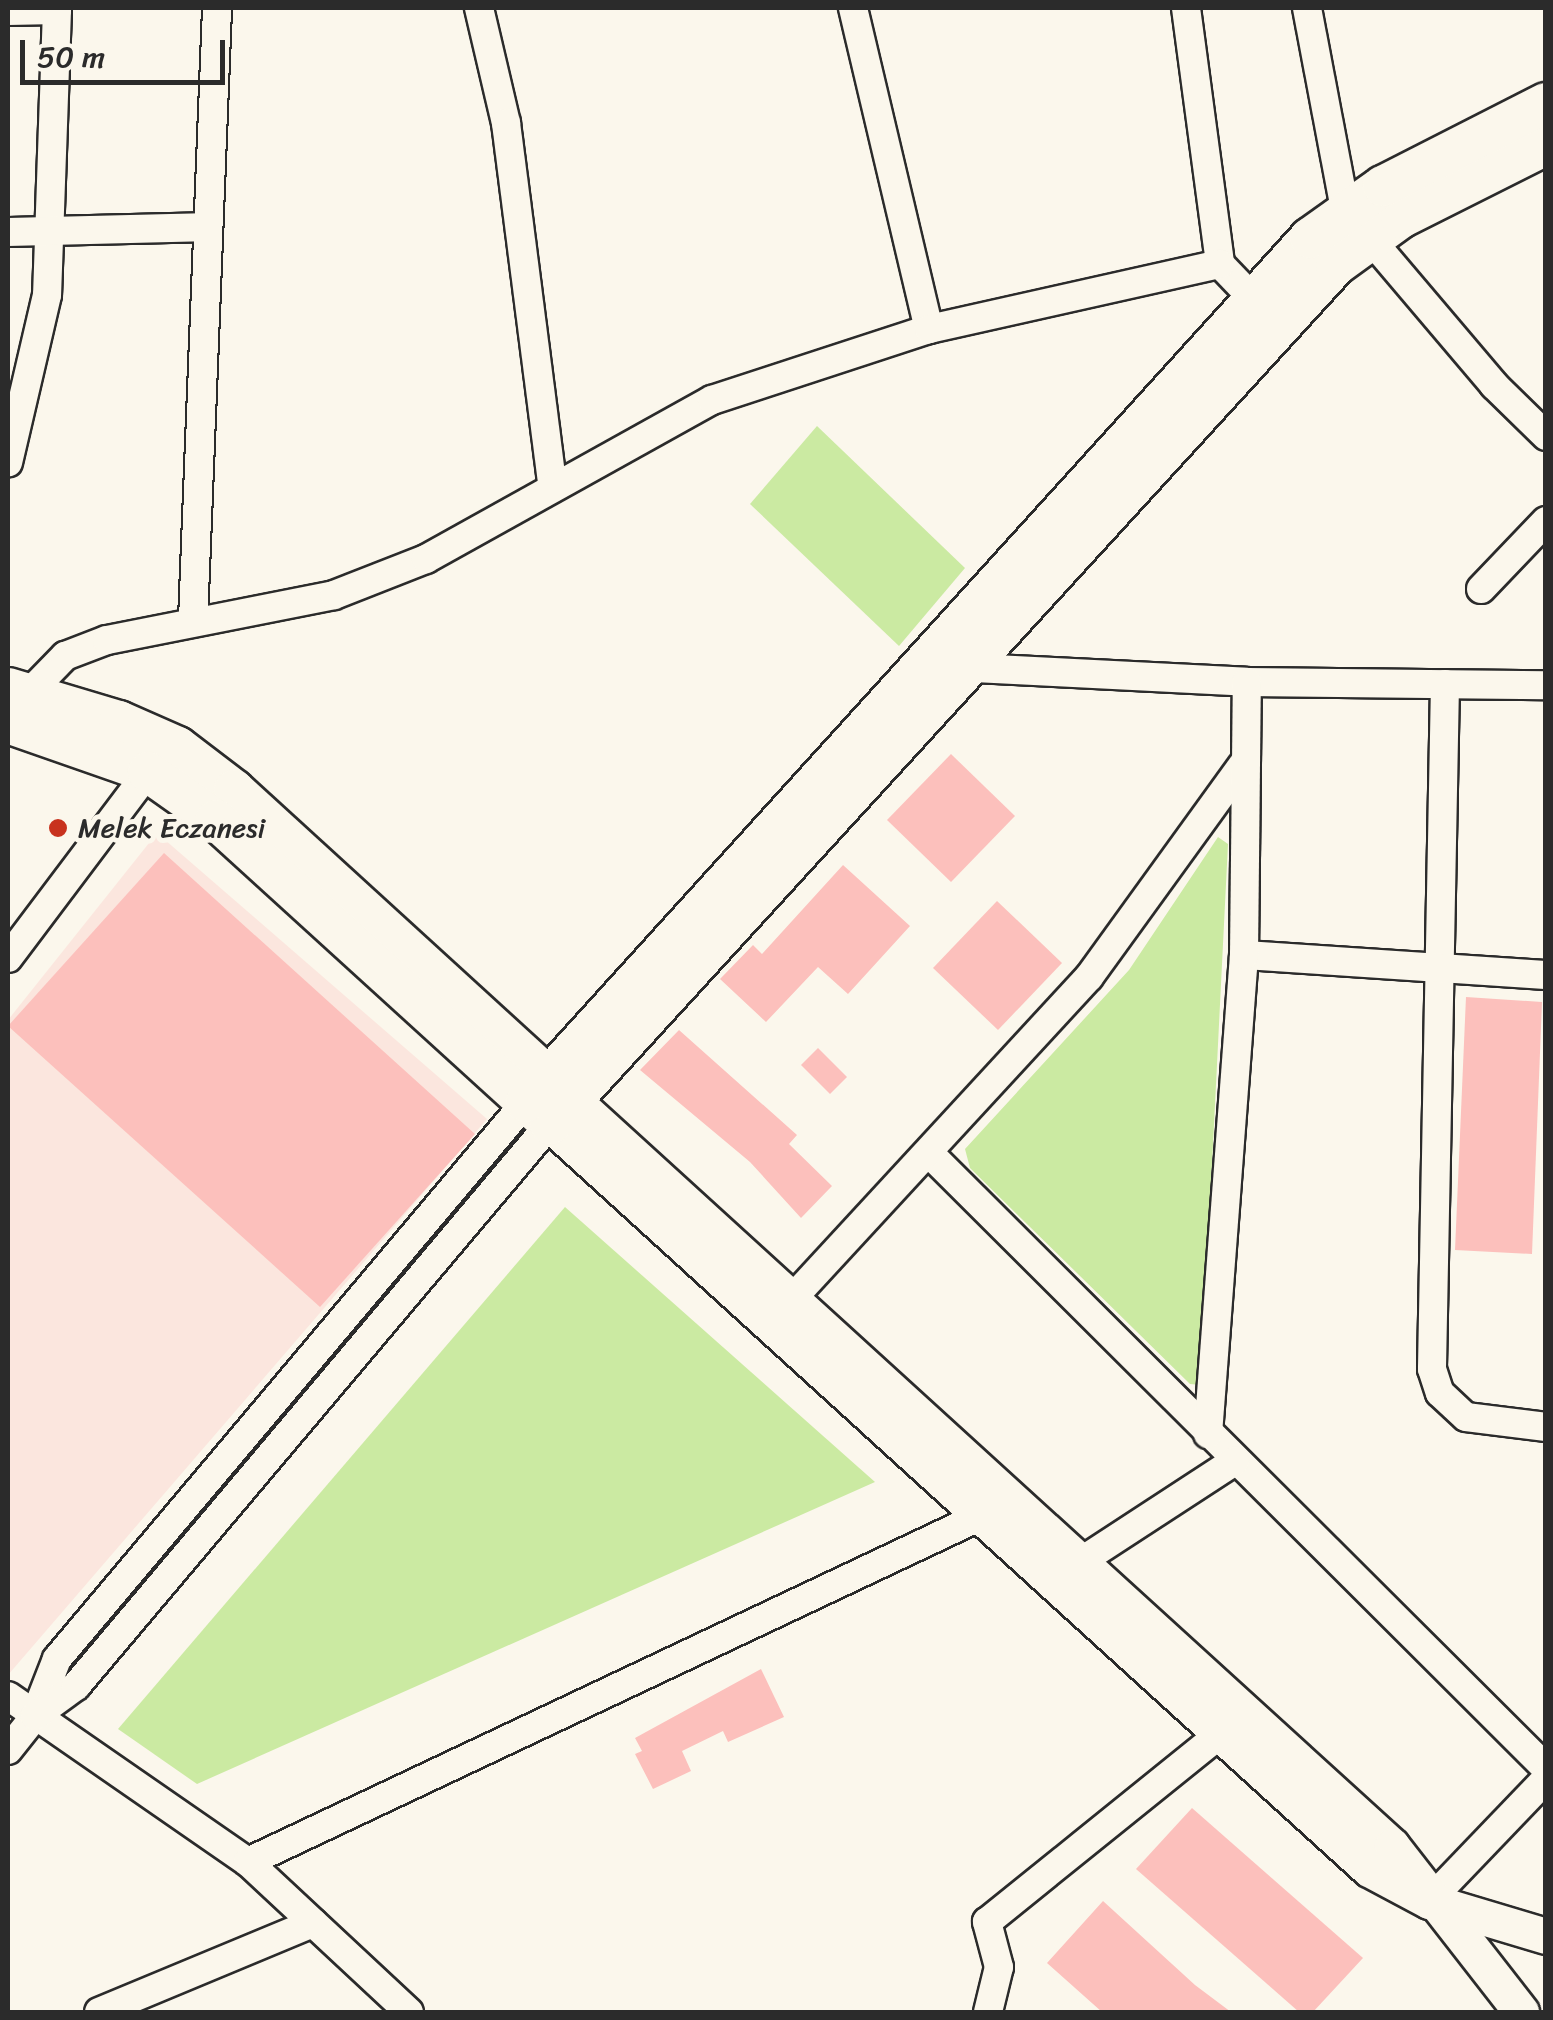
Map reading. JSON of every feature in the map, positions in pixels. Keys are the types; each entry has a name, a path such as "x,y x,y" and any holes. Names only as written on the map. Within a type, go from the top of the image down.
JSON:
{"main road":[{"path":"549,1101 1267,312 1356,224 1546,104"},
{"path":"1356,224 1546,145"},
{"path":"16,708 178,748 234,790 549,1101"},
{"path":"16,708 148,772 216,820 549,1101"}],"street":[{"path":"193,620 217,8"},
{"path":"479,8 506,123 552,484"},
{"path":"853,8 929,328"},
{"path":"1186,8 1220,264 1267,312"},
{"path":"1308,8 1356,224 1546,436"},
{"path":"8,11 57,10 48,295 8,463"},
{"path":"8,232 49,234 208,227"},
{"path":"16,708 65,656 193,620 352,588 426,558 552,484 712,400 929,328 1220,264"},
{"path":"1481,589 1546,522"},
{"path":"948,665 1246,682 1546,686"},
{"path":"1208,1434 1244,955 1242,766 1246,682"},
{"path":"1444,684 1436,968 1435,1381 1447,1402 1466,1418 1546,1427"},
{"path":"781,1312 1089,977 1242,766"},
{"path":"8,958 148,772"},
{"path":"1244,955 1546,975"},
{"path":"8,1750 36,1716 76,1686 549,1101 992,1503 1220,1734 1369,1868 1429,1901 1546,1936"},
{"path":"930,1154 1546,1768"},
{"path":"1080,1562 1235,1461"},
{"path":"992,1503 1080,1562 1392,1846 1429,1901 1521,2012"},
{"path":"248,1862 992,1503"},
{"path":"8,1696 248,1862 407,2012"},
{"path":"988,2012 999,1967 987,1922 1220,1734"},
{"path":"1429,1901 1546,1779"},
{"path":"99,2012 313,1923"}],"shaded area":[{"path":"157,833 487,1119 8,1675 8,1020"}],"green space":[{"path":"817,426 965,568 899,646 750,504"},
{"path":"1218,837 1228,844 1201,1385 1190,1384 970,1168 965,1149 1129,970"},
{"path":"565,1207 875,1482 197,1784 118,1729"}],"building":[{"path":"951,754 1015,816 951,882 887,820"},
{"path":"164,853 475,1134 320,1307 8,1026"},
{"path":"843,865 910,926 848,994 818,967 766,1022 720,979 753,945 762,954"},
{"path":"997,901 1062,963 998,1030 933,968"},
{"path":"1466,997 1542,1002 1532,1254 1455,1250"},
{"path":"679,1030 797,1135 789,1144 832,1186 801,1218 750,1162 640,1070"},
{"path":"818,1048 847,1077 830,1094 801,1065"},
{"path":"761,1669 784,1717 728,1742 723,1731 682,1751 691,1771 653,1789 635,1754 642,1751 635,1738"},
{"path":"1192,1808 1363,1958 1313,2012 1299,2012 1136,1869"},
{"path":"1103,1901 1195,1985 1231,2012 1102,2012 1047,1963"}],"place":[{"name":"Melek Eczanesi","path":"58,828"}]}
